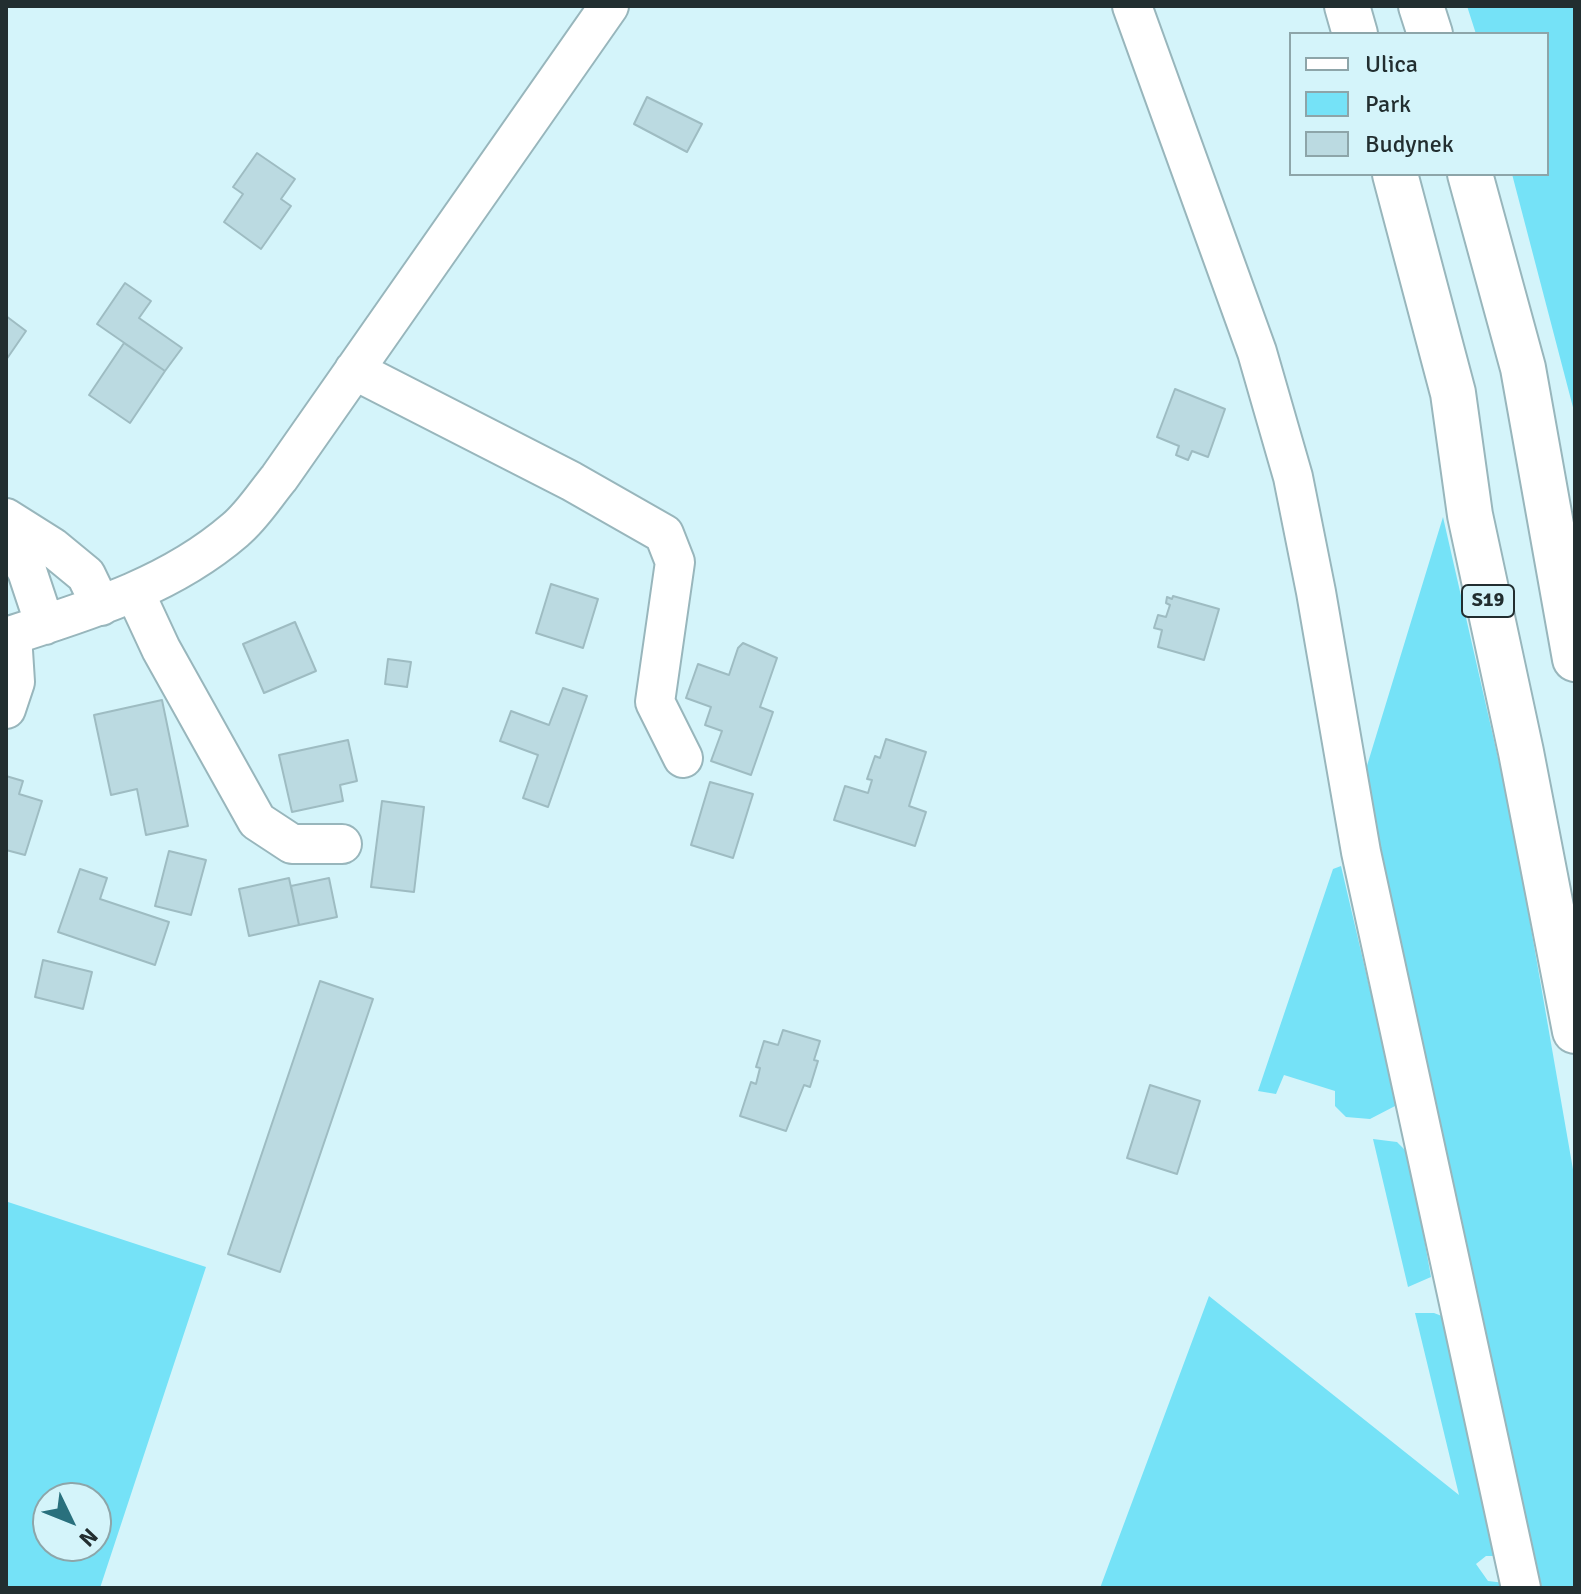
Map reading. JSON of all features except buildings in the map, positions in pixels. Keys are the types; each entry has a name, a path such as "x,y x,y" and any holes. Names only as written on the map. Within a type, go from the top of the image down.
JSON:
{"highway":[{"path":"1347,6 1354,32"},
{"path":"1421,6 1429,32"},
{"name":"S19","path":"1396,176 1453,393 1470,515 1521,752 1575,1031"},
{"path":"1471,176 1523,368 1575,659"}],"street":[{"path":"21,632 118,600 202,556 238,528 279,478 609,6"},
{"path":"1132,6 1257,352 1293,477 1361,852 1521,1588"},
{"path":"354,370 571,481 664,534 675,562 655,702 683,758"},
{"path":"6,518 52,547 118,600 161,649 257,821 292,844 342,844"},
{"path":"6,534 27,571 15,682 6,709"}],"green space":[{"path":"1467,6 1575,6 1575,415 1513,176 1549,176 1549,32 1475,32"},
{"path":"1443,517 1512,819 1575,1181 1575,1588 1542,1588 1362,782"},
{"path":"1341,866 1397,1105 1370,1119 1346,1117 1335,1106 1335,1091 1284,1075 1276,1094 1258,1091 1333,869"},
{"path":"1373,1139 1397,1142 1409,1154 1431,1277 1408,1287"},
{"path":"8,1202 206,1267 112,1552 112,1482 32,1482 32,1562 109,1562 100,1588 6,1588"},
{"path":"1209,1296 1459,1495 1415,1313 1434,1313 1447,1318 1499,1556 1486,1556 1476,1564 1488,1581 1505,1583 1506,1588 1100,1588"}]}
